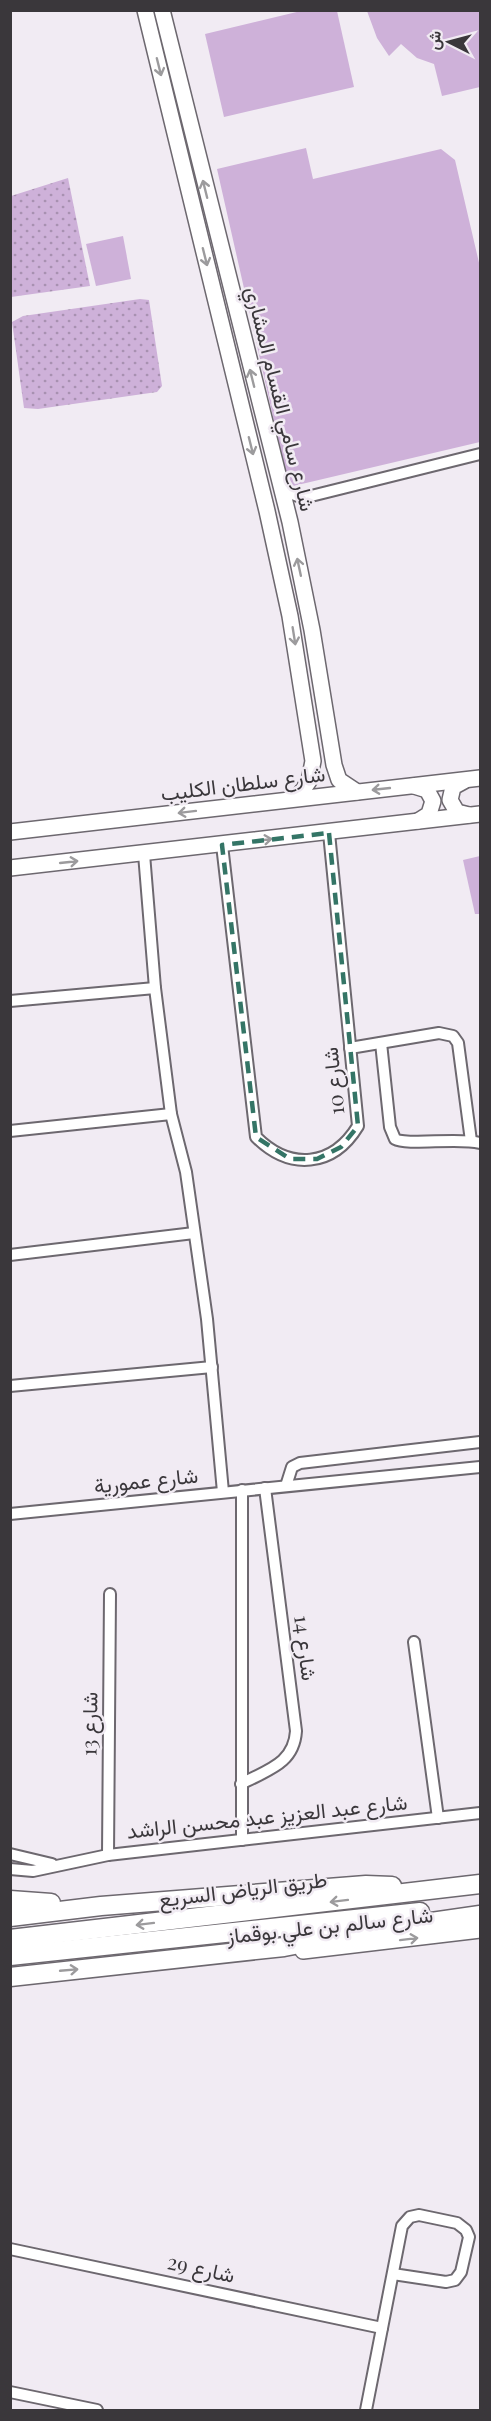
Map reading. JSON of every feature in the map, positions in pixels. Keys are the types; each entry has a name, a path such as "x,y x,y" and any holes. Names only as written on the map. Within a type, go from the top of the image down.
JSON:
{"highway":[{"name":"طريق الرياض السريع","path":"10,1956 55,1942 480,1884"},
{"path":"10,1917 101,1906 366,1885 386,1885 420,1892"},
{"path":"10,1900 101,1906"},
{"name":"طريق الرياض السريع","path":"10,1939 55,1942 480,1906"},
{"path":"10,1978 284,1947 362,1932 480,1915"}],"street":[{"name":"شارع سامي القسام المشاري","path":"145,10 288,606 312,751 309,781 298,797"},
{"name":"شارع سامي القسام المشاري","path":"162,10 234,306 290,522 310,619 331,749 339,780 357,792"},
{"path":"218,309 228,310 234,306"},
{"path":"223,331 232,324 239,325"},
{"path":"280,484 290,494 303,498 480,454"},
{"path":"290,522 294,509 303,498"},
{"path":"312,751 322,754 331,749"},
{"name":"شارع سلطان الكليب","path":"10,832 298,797 480,778"},
{"path":"464,781 453,788 450,800 457,812 475,815"},
{"path":"414,786 427,790 433,801 429,814 418,821"},
{"path":"10,868 475,815"},
{"path":"10,836 51,826"},
{"name":"شارع 10","path":"222,845 256,1137 277,1154 303,1160 330,1154 351,1137 358,1126 329,833"},
{"path":"144,854 155,988 171,1114 186,1172 212,1367 223,1492"},
{"path":"10,1001 155,988"},
{"path":"351,1048 439,1033 449,1034 456,1039 476,1142 455,1139 403,1142 395,1138 390,1127 381,1043"},
{"path":"10,1131 171,1114"},
{"path":"10,1256 194,1233"},
{"path":"10,1386 212,1367"},
{"path":"286,1486 292,1467 300,1463 480,1442"},
{"name":"شارع عمورية","path":"10,1514 480,1467"},
{"name":"شارع 14","path":"241,1784 286,1759 295,1748 296,1731 265,1488"},
{"path":"242,1491 242,1839"},
{"name":"شارع 13","path":"108,1855 110,1594"},
{"path":"414,1642 438,1818"},
{"name":"شارع عبد العزيز عبد محسن الراشد","path":"10,1869 33,1871 108,1855 480,1813"},
{"name":"شارع عبد العزيز عبد محسن الراشد","path":"10,1854 25,1860 58,1865"},
{"name":"شارع سالم بن علي بوقماز","path":"183,1960 244,1958 480,1930"},
{"path":"366,2410 399,2232 410,2217 419,2215 457,2223 466,2230 468,2237 461,2272 455,2280 446,2282 393,2274"},
{"name":"شارع 29","path":"10,2249 382,2328"},
{"path":"10,2392 97,2410"}],"highlighted area":[{"path":"329,833 358,1126 341,1147 317,1159 290,1159 256,1137 222,845"}],"shaded area":[{"path":"305,10 337,11 354,87 224,117 205,34"},
{"path":"367,11 480,11 480,87 442,96 434,64 417,58 401,44 389,56 377,38"},
{"path":"306,148 313,179 441,149 455,160 480,267 480,442 289,487 217,169"},
{"path":"68,178 90,286 11,297 11,196"},
{"path":"123,236 131,279 96,286 86,244"},
{"path":"140,299 149,300 162,386 157,392 38,409 24,408 12,322 23,316"},
{"path":"480,856 480,914 475,914 463,860"}]}
